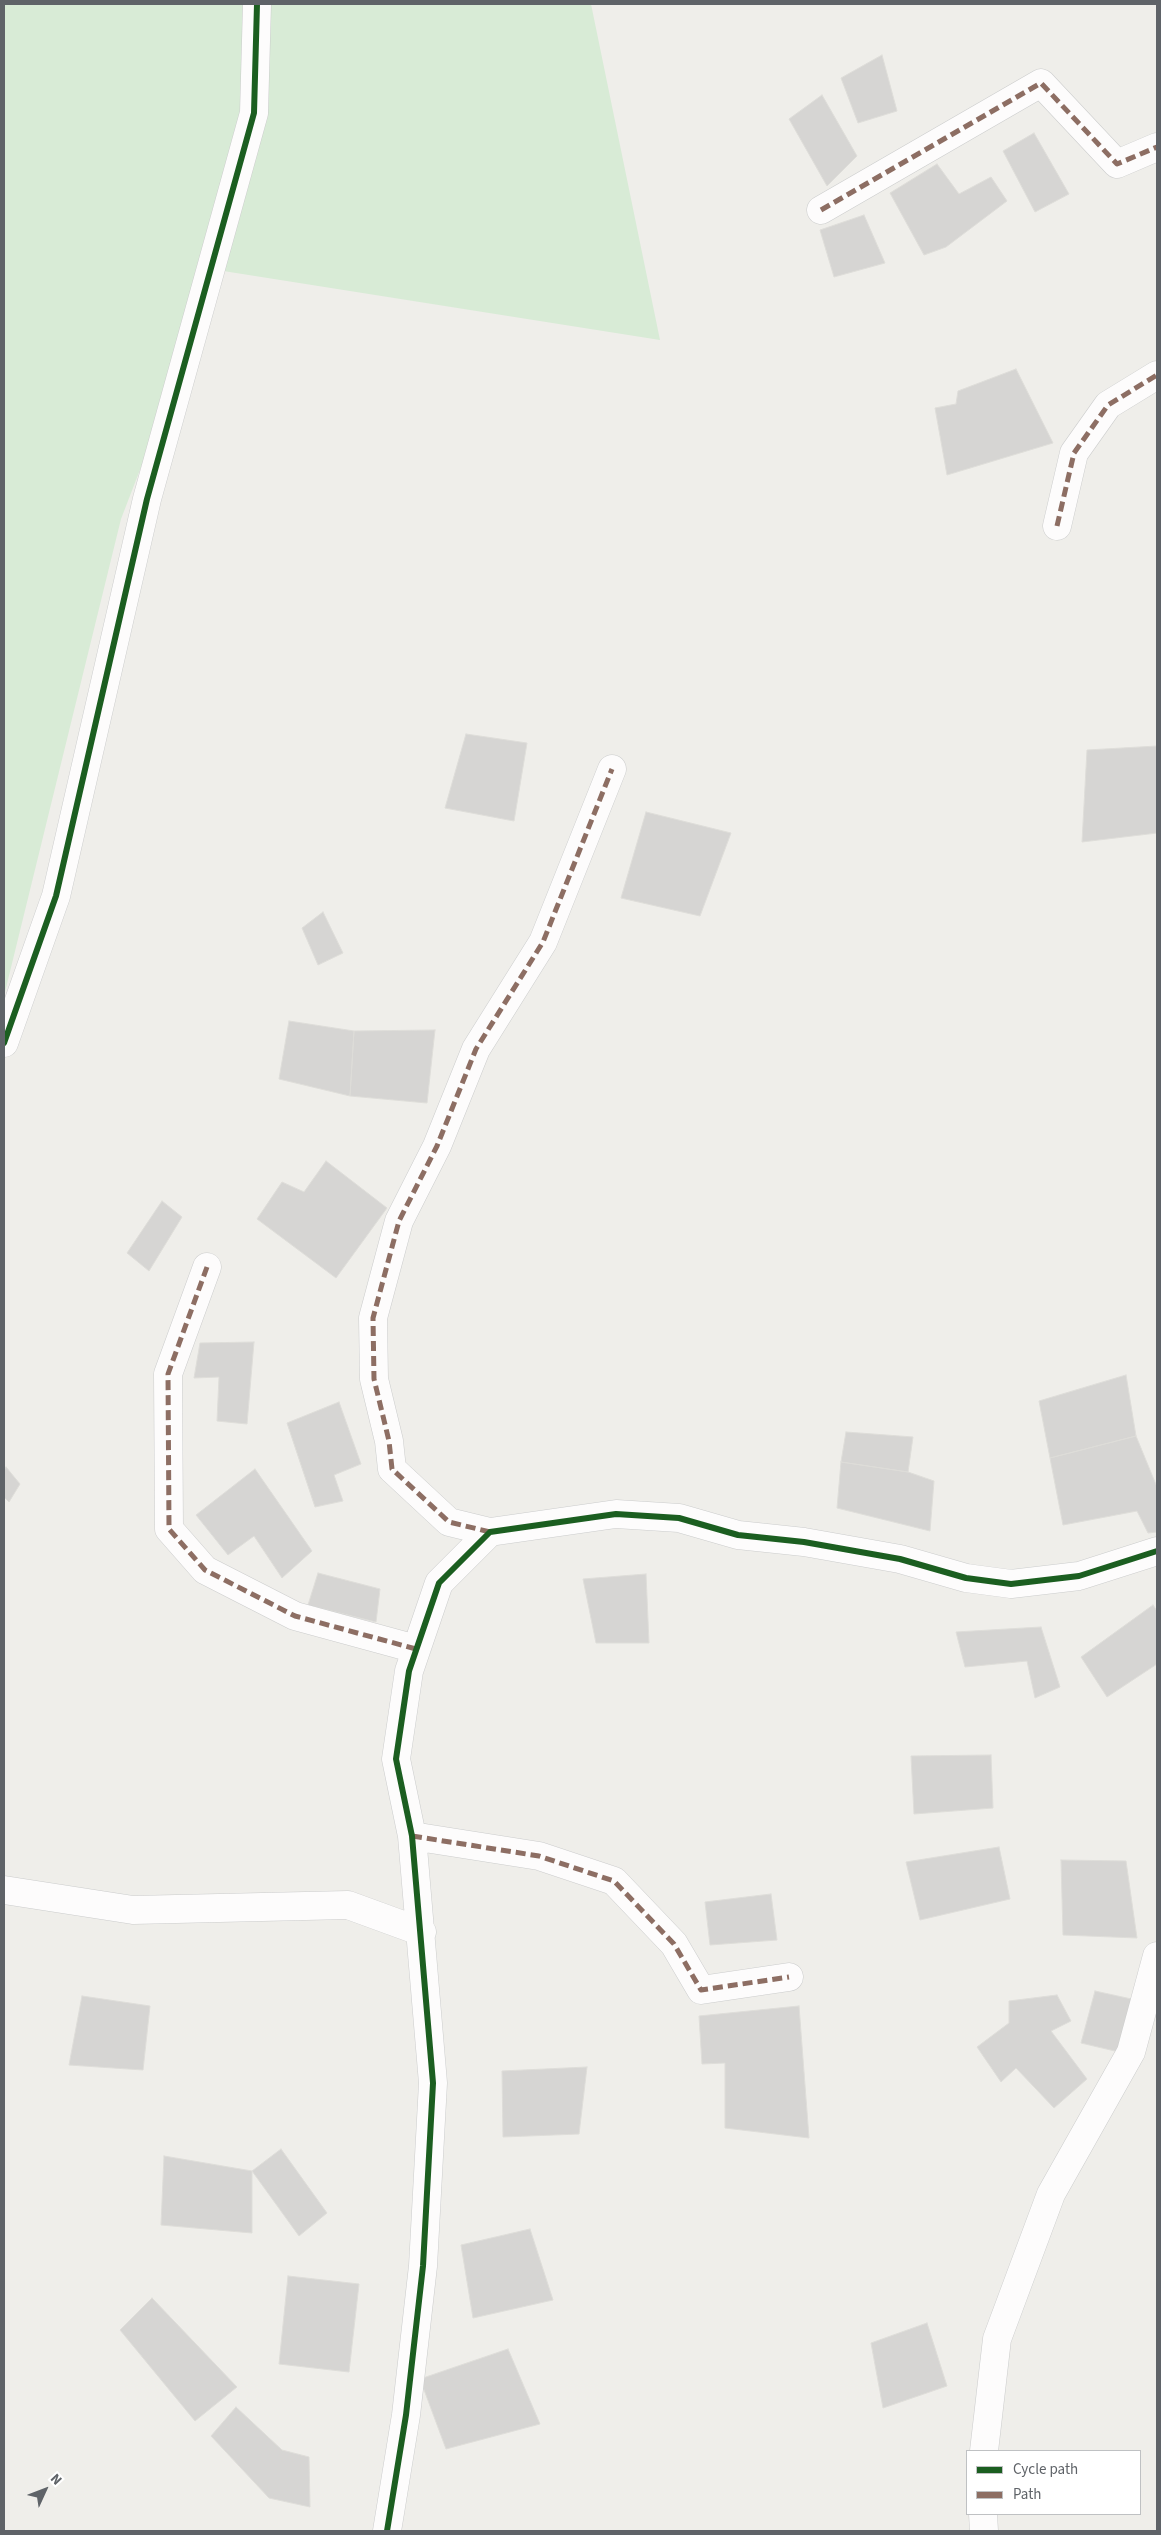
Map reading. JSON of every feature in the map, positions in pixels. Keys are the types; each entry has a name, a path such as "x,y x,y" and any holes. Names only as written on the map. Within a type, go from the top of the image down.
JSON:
{"street":[{"path":"4,1043 56,896 147,499 254,113 257,4"},
{"path":"821,210 1041,83 1116,164 1157,147"},
{"path":"1057,526 1074,453 1108,405 1157,375"},
{"path":"612,769 544,942 476,1048 438,1146 399,1221 373,1318 374,1379 389,1441 392,1469 449,1522 490,1532 616,1514 679,1518 738,1535 804,1542 900,1559 966,1578 1011,1584 1079,1576 1157,1551"},
{"path":"207,1268 168,1374 169,1528 205,1570 295,1616 416,1648"},
{"path":"387,2531 406,2415 424,2246 433,2083 422,1932 412,1836 396,1759 409,1671 439,1583 490,1532"},
{"path":"412,1836 539,1856 614,1881 674,1944 701,1990 789,1978"},
{"path":"4,1890 133,1910 348,1905 422,1932"},
{"path":"984,2450 997,2339 1051,2194 1131,2052 1157,1956"},
{"path":"983,2515 984,2531"}],"green space":[{"path":"4,4 591,4 660,340 217,270 121,519 4,996"}],"building":[{"path":"882,55 897,111 858,123 841,78"},
{"path":"822,95 857,156 827,186 789,119"},
{"path":"1034,133 1069,194 1035,212 1003,151"},
{"path":"937,164 959,194 991,177 1007,201 946,247 924,255 890,193"},
{"path":"864,215 885,263 834,277 820,230"},
{"path":"1016,369 1053,443 947,475 935,408 956,404 958,391"},
{"path":"466,734 527,743 514,821 445,808"},
{"path":"1157,746 1157,833 1082,842 1087,750"},
{"path":"646,812 731,833 700,916 621,898"},
{"path":"323,912 343,953 318,965 302,928"},
{"path":"289,1021 354,1031 350,1096 279,1079"},
{"path":"435,1030 427,1103 350,1096 354,1031"},
{"path":"326,1161 387,1208 336,1278 257,1219 282,1182 304,1192"},
{"path":"162,1201 182,1217 149,1271 127,1253"},
{"path":"254,1342 247,1424 217,1421 219,1377 194,1378 200,1343"},
{"path":"1126,1375 1136,1436 1050,1458 1039,1401"},
{"path":"339,1402 361,1464 334,1475 343,1501 315,1507 287,1423"},
{"path":"846,1432 913,1437 908,1472 841,1462"},
{"path":"1136,1436 1157,1487 1157,1532 1148,1533 1137,1511 1063,1525 1050,1458"},
{"path":"841,1462 908,1472 934,1481 930,1531 837,1508"},
{"path":"6,1467 20,1484 9,1502 4,1497 4,1470"},
{"path":"255,1469 312,1551 282,1578 254,1536 228,1555 196,1515"},
{"path":"318,1573 380,1589 376,1622 308,1605"},
{"path":"646,1574 649,1643 596,1643 583,1579"},
{"path":"1153,1605 1157,1611 1157,1664 1107,1697 1081,1657"},
{"path":"1041,1627 1060,1687 1035,1698 1027,1661 965,1667 956,1632"},
{"path":"991,1755 993,1808 914,1814 911,1756"},
{"path":"999,1847 1010,1899 920,1920 906,1862"},
{"path":"1061,1860 1126,1861 1137,1938 1063,1935"},
{"path":"771,1894 777,1940 710,1945 705,1902"},
{"path":"1095,1991 1136,2000 1119,2052 1081,2043"},
{"path":"1057,1995 1071,2021 1051,2031 1087,2079 1054,2108 1016,2068 1001,2082 977,2047 1009,2023 1009,2001"},
{"path":"82,1996 150,2006 143,2070 69,2065"},
{"path":"799,2006 809,2138 725,2128 725,2063 702,2064 699,2016"},
{"path":"587,2067 579,2134 503,2137 502,2071"},
{"path":"281,2149 327,2213 299,2236 252,2171"},
{"path":"164,2156 252,2171 252,2233 161,2225"},
{"path":"530,2229 553,2300 473,2318 461,2245"},
{"path":"288,2276 359,2284 349,2372 279,2364"},
{"path":"152,2298 237,2387 195,2421 120,2330"},
{"path":"927,2323 947,2386 883,2408 871,2343"},
{"path":"508,2349 540,2424 446,2449 420,2379"},
{"path":"236,2407 282,2450 309,2457 310,2507 269,2498 211,2436"}],"marked path":[{"path":"821,210 1041,83 1117,164 1157,147"},
{"path":"1057,526 1074,453 1108,405 1157,375"},
{"path":"490,1532 449,1522 392,1469 389,1441 374,1379 373,1318 399,1221 437,1146 476,1049 543,942 612,769"},
{"path":"207,1267 168,1374 169,1529 205,1570 295,1616 416,1649"},
{"path":"412,1836 539,1856 614,1881 674,1944 701,1990 789,1977"}],"cycle path":[{"path":"4,1043 56,896 147,499 254,113 257,4"},
{"path":"387,2531 406,2415 423,2266 433,2083 412,1836 396,1759 409,1671 439,1583 490,1532 616,1514 679,1518 738,1535 804,1542 900,1559 966,1578 1011,1584 1079,1576 1157,1551"}]}
